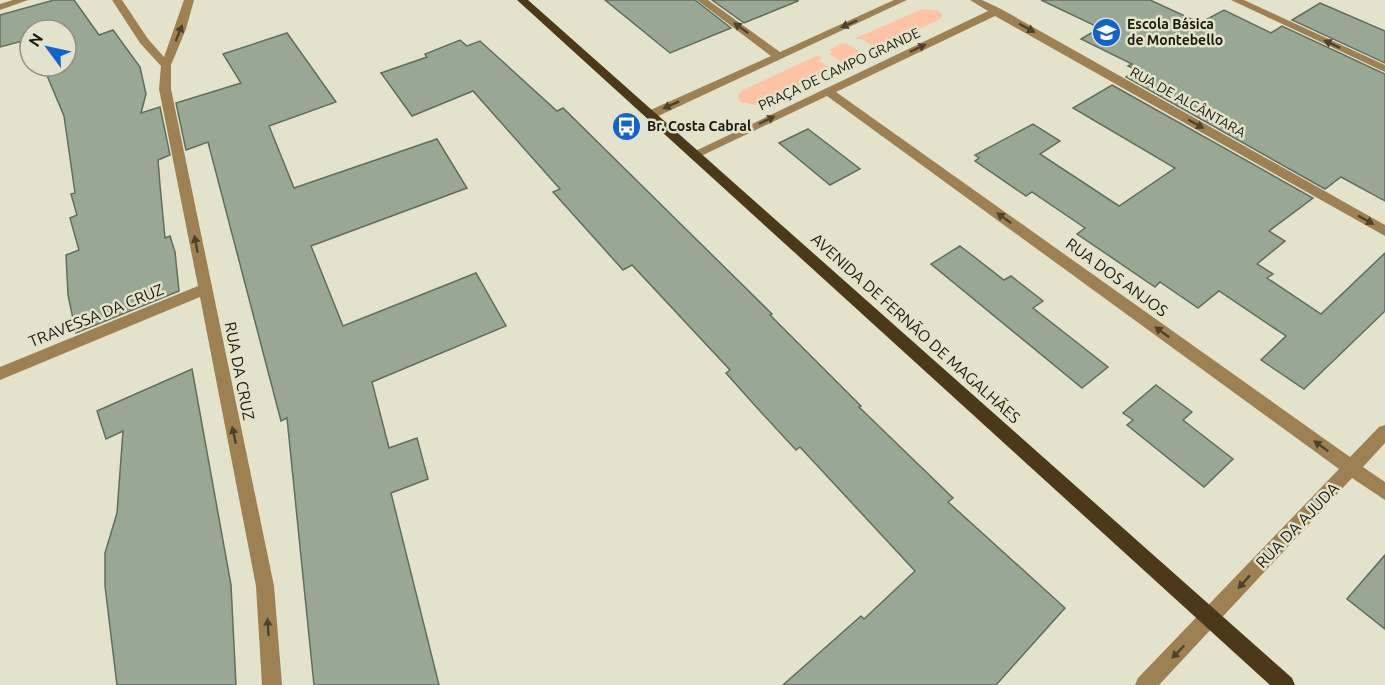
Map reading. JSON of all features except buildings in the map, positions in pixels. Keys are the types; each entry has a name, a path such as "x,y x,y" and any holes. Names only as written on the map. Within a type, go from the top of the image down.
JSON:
{"main road":[{"name":"AVENIDA DE FERNÃO DE MAGALHÃES","path":"522,0 1285,685"}],"street":[{"path":"0,6 23,0"},
{"path":"117,0 144,41 166,65"},
{"name":"RUA DA CRUZ","path":"189,0 182,29 166,65 167,99 265,586 272,685"},
{"path":"702,0 779,56"},
{"path":"650,115 902,0"},
{"name":"RUA DE ALCÂNTARA","path":"975,0 1385,231"},
{"path":"1236,0 1385,69"},
{"name":"PRAÇA DE CAMPO GRANDE","path":"695,154 997,12"},
{"name":"RUA DOS ANJOS","path":"827,91 1385,492"},
{"name":"TRAVESSA DA CRUZ","path":"0,374 205,289"},
{"name":"RUA DA AJUDA","path":"1145,685 1385,432"}],"shaded area":[{"path":"922,9 939,11 942,15 940,19 874,51 870,48 873,46 862,39 854,39"},
{"path":"842,43 861,52 858,54 861,56 842,62 829,54 832,52 829,50"},
{"path":"818,55 822,58 819,60 828,67 834,65 838,68 756,105 740,102 738,96 741,91"}],"place":[{"name":"Escola Básica de Montebello","path":"1106,32"},
{"name":"Br. Costa Cabral","path":"626,126"}]}
